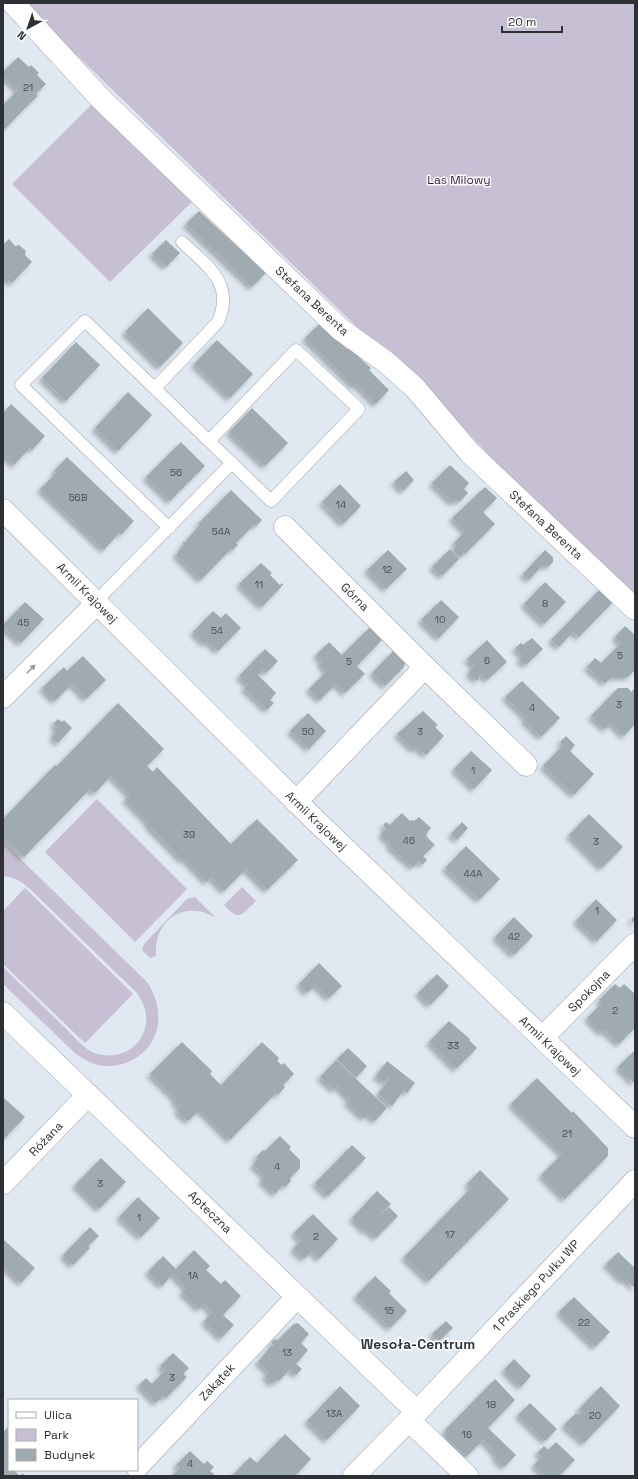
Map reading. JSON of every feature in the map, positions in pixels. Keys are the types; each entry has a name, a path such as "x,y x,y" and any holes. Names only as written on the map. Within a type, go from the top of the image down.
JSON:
{"street":[{"name":"Stefana Berenta","path":"13,3 100,98 340,329 386,362 415,388 470,452 635,609"},
{"name":"Armii Krajowej","path":"3,510 296,802 635,1127"},
{"name":"Górna","path":"285,527 425,667 526,765"},
{"path":"3,697 97,603"},
{"path":"296,802 425,667"},
{"name":"Spokojna","path":"542,1038 635,944"},
{"name":"Apteczna","path":"3,1013 297,1297 413,1416 467,1476"},
{"name":"Różana","path":"3,1183 88,1095"},
{"name":"1 Praskiego Pułku WP","path":"354,1476 413,1416 635,1181"},
{"name":"Zakątek","path":"138,1465 297,1297"}],"lane":[{"path":"155,388 218,322 224,300 221,287 214,272 182,242"},
{"path":"168,528 21,385 85,321 155,388 209,441 271,501 359,409 296,350 209,441"},
{"path":"97,603 106,591 232,463"}],"green space":[{"name":"Las Milowy","path":"23,3 635,3 635,602 561,533 427,388 359,329"},
{"path":"93,103 193,201 110,282 12,184"},
{"path":"97,799 187,889 135,942 45,852"},
{"path":"3,842 147,982 157,1004 157,1027 154,1038 148,1048 139,1056 128,1062 113,1066 98,1065 89,1062 76,1054 3,984 3,967 80,1043 92,1052 113,1055 127,1051 138,1042 146,1025 145,1008 137,993 29,888 11,877 3,876"},
{"path":"242,887 256,901 244,913 237,915 224,905"},
{"path":"25,888 133,994 85,1043 3,964 3,911"},
{"path":"195,897 215,917 202,912 187,911 172,917 161,930 156,947 156,956 150,958 142,950 144,944 187,899"}],"building":[{"path":"18,57 29,67 31,65 39,73 37,75 46,84 36,94 38,96 5,129 3,127 3,105 18,90 3,76 3,72"},
{"path":"199,211 266,273 252,287 186,224"},
{"path":"9,239 15,246 19,245 26,251 25,255 32,262 12,283 7,279 3,283 3,245"},
{"path":"166,240 180,253 166,267 152,254"},
{"path":"148,308 183,343 160,367 125,332"},
{"path":"320,323 347,349 349,348 371,368 369,370 389,390 376,404 356,384 354,386 305,338"},
{"path":"217,340 253,374 230,398 194,364"},
{"path":"76,342 100,365 66,401 42,378"},
{"path":"128,392 152,415 118,451 95,428"},
{"path":"11,404 45,436 32,450 30,448 14,465 3,454 3,413"},
{"path":"252,408 288,443 265,466 229,432"},
{"path":"181,442 205,466 170,501 146,477"},
{"path":"67,457 134,521 121,535 119,533 104,550 40,489 56,473 54,471"},
{"path":"450,465 469,483 464,489 468,493 459,502 456,499 453,503 432,483"},
{"path":"406,471 414,480 403,491 394,482"},
{"path":"340,484 361,506 343,524 322,502"},
{"path":"485,487 497,498 483,512 495,524 465,554 464,553 460,557 453,550 457,546 454,543 465,531 452,518"},
{"path":"231,490 262,520 256,526 254,525 236,543 238,545 233,550 231,549 201,580 176,555 184,544 182,543 184,541 185,543 200,525 198,524"},
{"path":"450,549 459,559 442,576 432,567"},
{"path":"388,550 407,569 386,589 367,570"},
{"path":"545,550 553,557 553,562 549,566 543,565 529,580 523,574"},
{"path":"261,563 272,573 270,575 280,585 282,583 283,585 262,607 239,584"},
{"path":"545,582 566,602 544,624 524,604"},
{"path":"601,588 614,601 579,637 573,632 559,647 551,640"},
{"path":"441,600 459,617 439,638 421,620"},
{"path":"25,602 44,619 21,643 3,627 3,625"},
{"path":"213,611 221,618 226,613 241,628 218,651 207,641 205,644 193,632"},
{"path":"625,626 635,635 635,670 628,677 612,677 605,683 587,667 595,658 601,663 621,643 615,637"},
{"path":"370,627 382,640 357,666 365,674 345,693 336,684 320,700 309,689 327,671 320,664 322,661 316,655 329,642 342,655"},
{"path":"532,638 543,649 526,665 519,660 523,656 515,648 521,643 523,645"},
{"path":"487,640 507,662 487,680 481,674 477,681 469,673 473,666 475,667 467,659"},
{"path":"265,649 278,661 266,673 263,670 258,675 276,693 270,700 274,703 267,710 244,688 248,685 239,676"},
{"path":"393,651 405,663 404,667 385,686 372,673"},
{"path":"83,656 106,680 86,699 72,684 55,701 42,688 64,667 67,671"},
{"path":"522,681 560,718 541,737 524,720 526,717 505,697"},
{"path":"618,688 628,688 631,692 634,689 635,690 635,724 624,736 611,723 605,729 591,716"},
{"path":"118,703 164,749 147,766 153,772 157,767 231,844 257,819 298,860 267,890 246,869 224,891 211,877 207,882 184,858 182,860 147,824 149,823 125,799 130,795 111,776 95,793 90,789 24,857 3,837 3,819"},
{"path":"423,711 438,725 435,727 444,736 426,755 416,747 414,750 397,734"},
{"path":"308,713 326,731 309,749 290,731"},
{"path":"58,719 62,722 64,720 72,728 58,743 52,737 56,732 54,730 57,727 53,724"},
{"path":"566,736 575,745 570,751 594,774 574,795 543,766 563,745 560,742"},
{"path":"471,751 492,770 474,789 454,769"},
{"path":"402,813 410,821 414,821 419,817 431,828 426,836 435,845 423,856 427,860 422,865 419,861 413,867 389,846 391,844 381,834 386,829 383,825 386,822 390,825"},
{"path":"589,814 623,847 602,868 569,835"},
{"path":"462,822 468,828 457,840 451,834"},
{"path":"466,846 500,879 479,900 445,868"},
{"path":"596,899 617,920 597,941 576,921"},
{"path":"635,915 635,924 631,920"},
{"path":"514,917 533,936 514,955 495,937"},
{"path":"319,963 342,986 329,998 315,985 307,993 299,984"},
{"path":"437,974 449,986 430,1005 418,993"},
{"path":"615,984 620,988 624,984 635,994 635,1028 619,1044 604,1030 602,1033 587,1018 602,1003 599,1000"},
{"path":"449,1021 470,1039 469,1040 477,1048 456,1069 429,1042"},
{"path":"182,1042 212,1071 210,1074 221,1085 262,1042 279,1058 277,1061 282,1065 284,1063 294,1074 283,1085 285,1087 278,1095 276,1093 230,1140 200,1110 188,1121 177,1111 180,1107 174,1101 176,1099 150,1074"},
{"path":"348,1048 367,1066 356,1078 337,1059"},
{"path":"635,1050 635,1084 618,1067"},
{"path":"336,1060 387,1108 375,1121 368,1114 364,1118 347,1102 350,1099 337,1086 334,1090 320,1077"},
{"path":"387,1061 415,1083 407,1093 404,1090 392,1106 378,1094 389,1079 388,1078 384,1082 376,1076"},
{"path":"537,1078 572,1113 573,1111 608,1148 608,1156 565,1199 541,1175 562,1154 511,1104"},
{"path":"3,1097 25,1117 3,1140"},
{"path":"280,1136 291,1147 289,1149 300,1160 300,1168 290,1178 291,1181 285,1187 282,1186 275,1194 261,1180 265,1176 253,1165 258,1159 256,1157 263,1150 265,1151"},
{"path":"352,1145 366,1158 328,1196 315,1183"},
{"path":"101,1158 126,1182 99,1209 75,1185"},
{"path":"480,1170 509,1199 429,1281 404,1257 471,1188 467,1184"},
{"path":"377,1191 391,1204 371,1224 389,1207 398,1216 376,1238 367,1229 365,1231 352,1218"},
{"path":"138,1197 160,1218 141,1237 119,1217"},
{"path":"313,1214 338,1239 319,1259 312,1251 304,1259 293,1249 301,1240 294,1233"},
{"path":"90,1227 99,1236 88,1246 90,1248 73,1265 63,1255"},
{"path":"4,1240 35,1268 21,1283 3,1265"},
{"path":"194,1250 210,1266 206,1270 221,1284 225,1280 241,1296 223,1315 234,1325 221,1338 204,1321 212,1313 204,1304 199,1309 182,1292 186,1288 173,1274 162,1286 148,1272 163,1256 176,1269"},
{"path":"618,1252 635,1268 635,1288 625,1279 623,1281 606,1264"},
{"path":"375,1276 391,1291 389,1293 407,1311 390,1328 356,1296"},
{"path":"574,1297 610,1332 595,1347 559,1312"},
{"path":"446,1321 453,1328 439,1341 432,1334"},
{"path":"298,1323 309,1334 301,1343 308,1350 296,1364 302,1369 296,1375 290,1369 279,1381 277,1380 272,1384 265,1376 269,1372 258,1362 271,1346 274,1345 271,1342 275,1339 277,1341 294,1324"},
{"path":"173,1353 189,1368 183,1374 187,1377 166,1398 163,1396 156,1403 139,1385 146,1378 152,1384 165,1370 160,1366"},
{"path":"514,1359 531,1376 521,1387 504,1370"},
{"path":"495,1379 515,1400 488,1428 516,1455 504,1467 496,1458 495,1453 483,1440 466,1457 446,1437 446,1429"},
{"path":"340,1386 360,1406 327,1440 307,1421"},
{"path":"601,1386 620,1406 584,1443 564,1425 576,1413 579,1415 582,1412 579,1409"},
{"path":"530,1403 557,1429 545,1441 518,1415"},
{"path":"8,1427 8,1471 15,1471 20,1476 3,1476 3,1432"},
{"path":"285,1434 311,1459 295,1476 232,1476 250,1457 257,1463"},
{"path":"556,1442 575,1460 559,1476 545,1476 534,1465 542,1457 537,1453 544,1446 548,1450"},
{"path":"190,1451 204,1464 207,1461 214,1467 210,1471 214,1474 213,1476 172,1476 180,1468 176,1465"}],"district":[{"name":"Wesoła-Centrum","path":"418,1344"}]}
